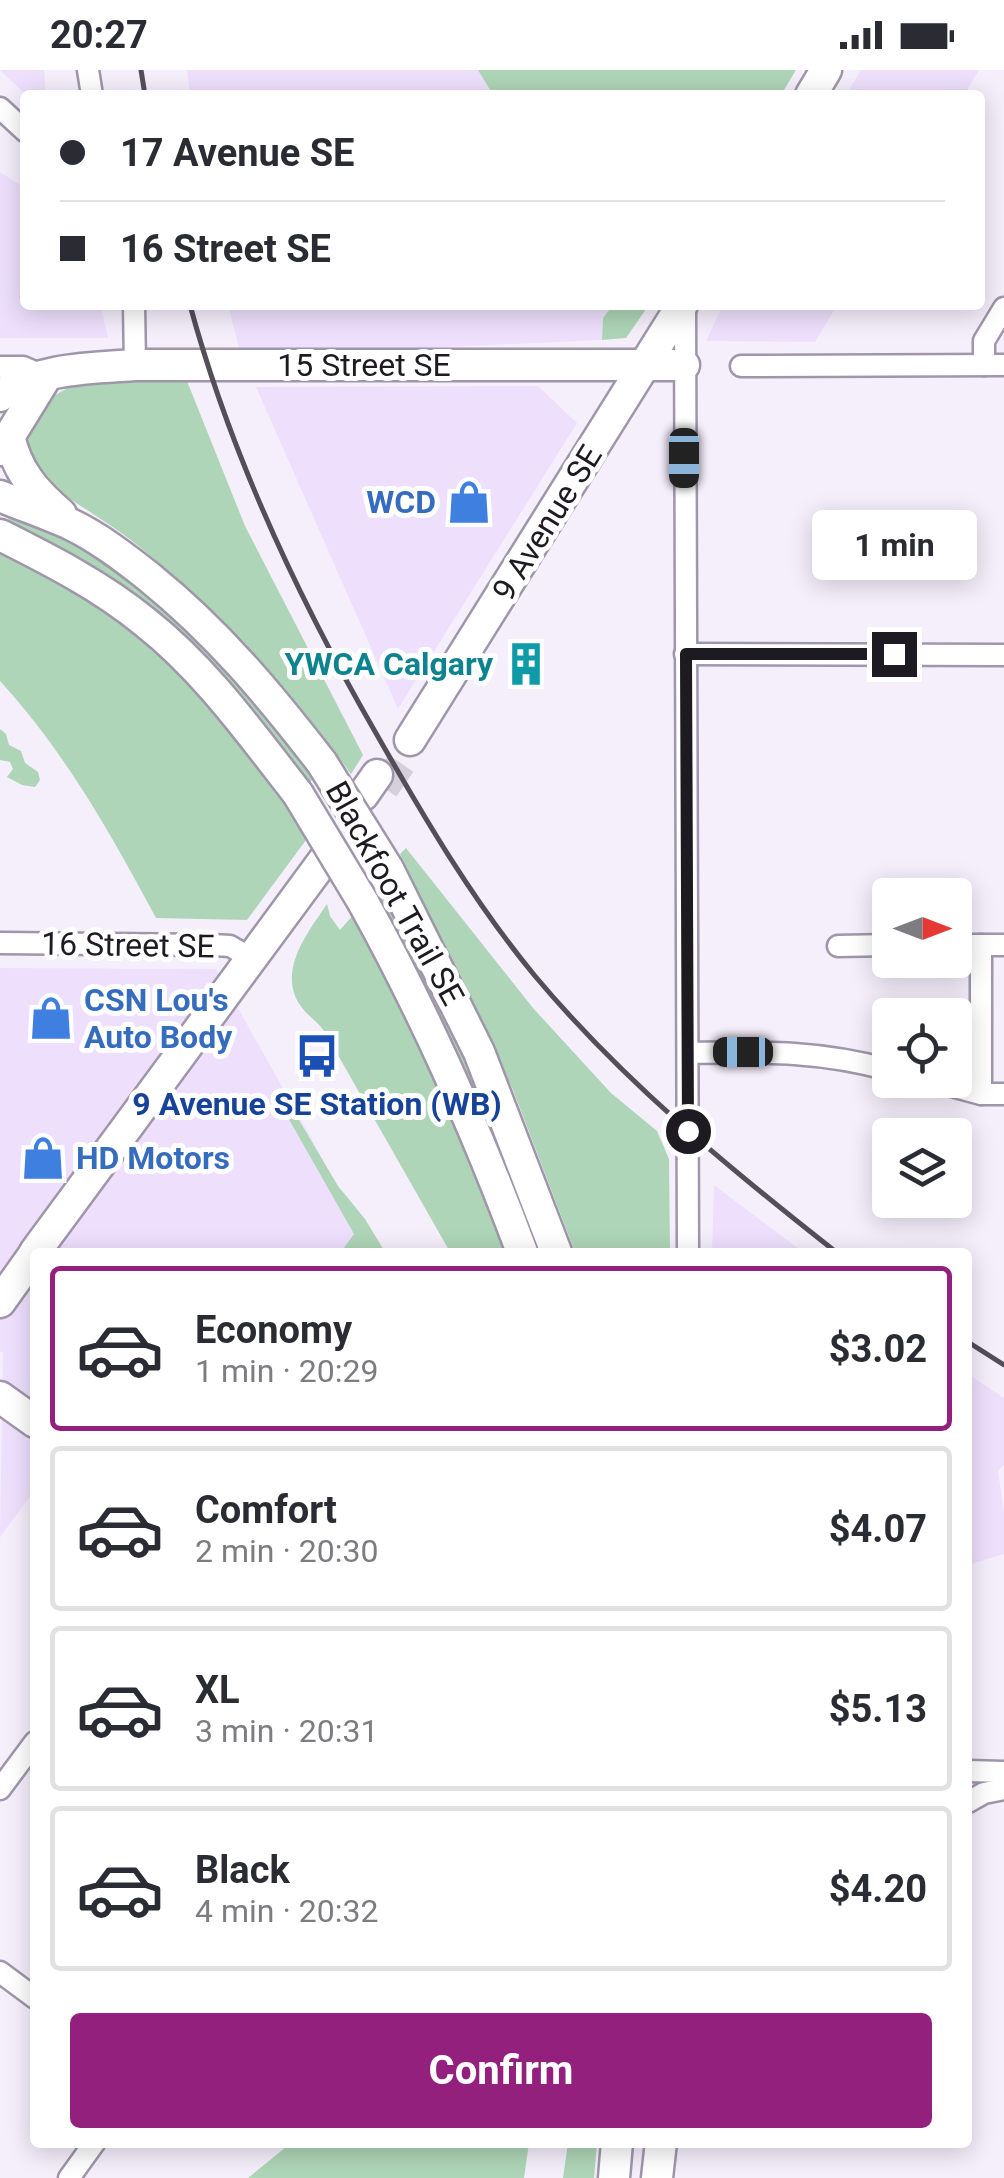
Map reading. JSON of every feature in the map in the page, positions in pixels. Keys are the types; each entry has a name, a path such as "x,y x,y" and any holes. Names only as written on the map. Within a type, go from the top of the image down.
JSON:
{"main road":[{"name":"9 Avenue SE","path":"410,740 681,310"},
{"name":"15 Street SE","path":"0,396 12,386 66,370 135,365 684,365"},
{"path":"46,377 4,444 23,476 75,526"},
{"name":"Blackfoot Trail SE","path":"0,496 75,526 127,560 218,637 258,680 322,763 388,868 479,1052 554,1248"},
{"name":"Blackfoot Trail SE","path":"0,535 50,559 146,622 232,709 298,794 411,989 446,1062 520,1248"},
{"path":"39,1248 324,860"},
{"path":"0,1302 30,1260"},
{"path":"0,1398 30,1419"},
{"path":"614,2178 616,2148"},
{"path":"657,2178 660,2148"}],"street":[{"path":"0,108 20,126"},
{"path":"741,366 994,365 984,342 1004,308"},
{"path":"134,310 135,365"},
{"path":"684,310 688,1248"},
{"name":"15 Street SE","path":"0,366 22,367 46,377"},
{"path":"686,654 1004,654"},
{"name":"16 Street SE","path":"0,943 213,944 230,946 252,959"},
{"path":"838,946 872,945"},
{"path":"972,945 1004,945"},
{"path":"981,945 981,1094"},
{"path":"688,1052 798,1052 841,1056 872,1065"},
{"path":"972,1092 1004,1094"},
{"path":"0,1789 30,1749"},
{"path":"972,1771 1004,1772"},
{"path":"972,1800 1004,1790"},
{"path":"0,1972 30,1994"},
{"path":"69,2178 91,2148"}],"shaded area":[{"path":"0,70 44,70 46,90 21,90"},
{"path":"187,70 478,70 490,90 189,90"},
{"path":"861,70 979,70 967,90 849,90"},
{"path":"0,172 20,185 20,310 101,310 108,338 0,338"},
{"path":"229,310 609,310 603,318 602,340 241,356"},
{"path":"721,310 834,310 815,342 706,341"},
{"path":"538,386 577,423 398,709 256,387"},
{"path":"0,968 216,969 320,1154 353,1222 356,1238 348,1248 30,1248 30,1497 0,1537"},
{"path":"714,1185 798,1248 712,1248"},
{"path":"972,1377 1004,1398 1004,1465 998,1471 1004,1512 1004,1554 972,1564"}],"green space":[{"path":"478,70 796,70 784,90 490,90"},
{"path":"609,310 646,310 626,338 602,340 603,318"},
{"path":"119,379 187,381 245,526 363,755 351,774 278,682 196,596 136,544 47,483 37,470 31,458 28,432 40,409 70,387"},
{"path":"11,513 113,567 182,619 232,671 317,773 309,784 277,739 205,655 126,592 8,520"},
{"path":"0,552 49,576 137,635 213,709 278,794 306,840 247,920 156,918 66,765 0,681"},
{"path":"0,729 9,745 21,751 25,763 38,772 40,780 35,787 7,777 13,769 10,762 0,760"},
{"path":"406,848 533,1008 611,1093 657,1131 669,1159 670,1248 573,1248 513,1090 400,854"},
{"path":"382,879 443,996 547,1248 535,1248 422,982 374,890"},
{"path":"327,904 340,930 354,914 416,1030 508,1248 448,1248 326,1034 300,1005 292,979 293,965 304,939"},
{"path":"287,1100 338,1186 383,1248 344,1248 354,1234 282,1107"},
{"path":"285,2148 528,2148 524,2178 248,2178"},
{"path":"567,2148 597,2148 594,2178 563,2178"}],"tunnel":[{"path":"384,788 408,753 410,740"}],"railway":[{"path":"141,70 144,90"},
{"path":"192,310 226,417 294,579 377,735 470,889 535,976 604,1052 717,1155 831,1248"},
{"path":"972,1345 1004,1365"}],"place":[{"name":"WCD","path":"469,502"},
{"name":"YWCA Calgary","path":"526,664"},
{"name":"CSN Lou's Auto Body","path":"51,1018"},
{"name":"9 Avenue SE Station (WB)","path":"317,1056"},
{"name":"HD Motors","path":"43,1158"}],"route":[{"path":"688,1131 686,654 894,654"}]}
